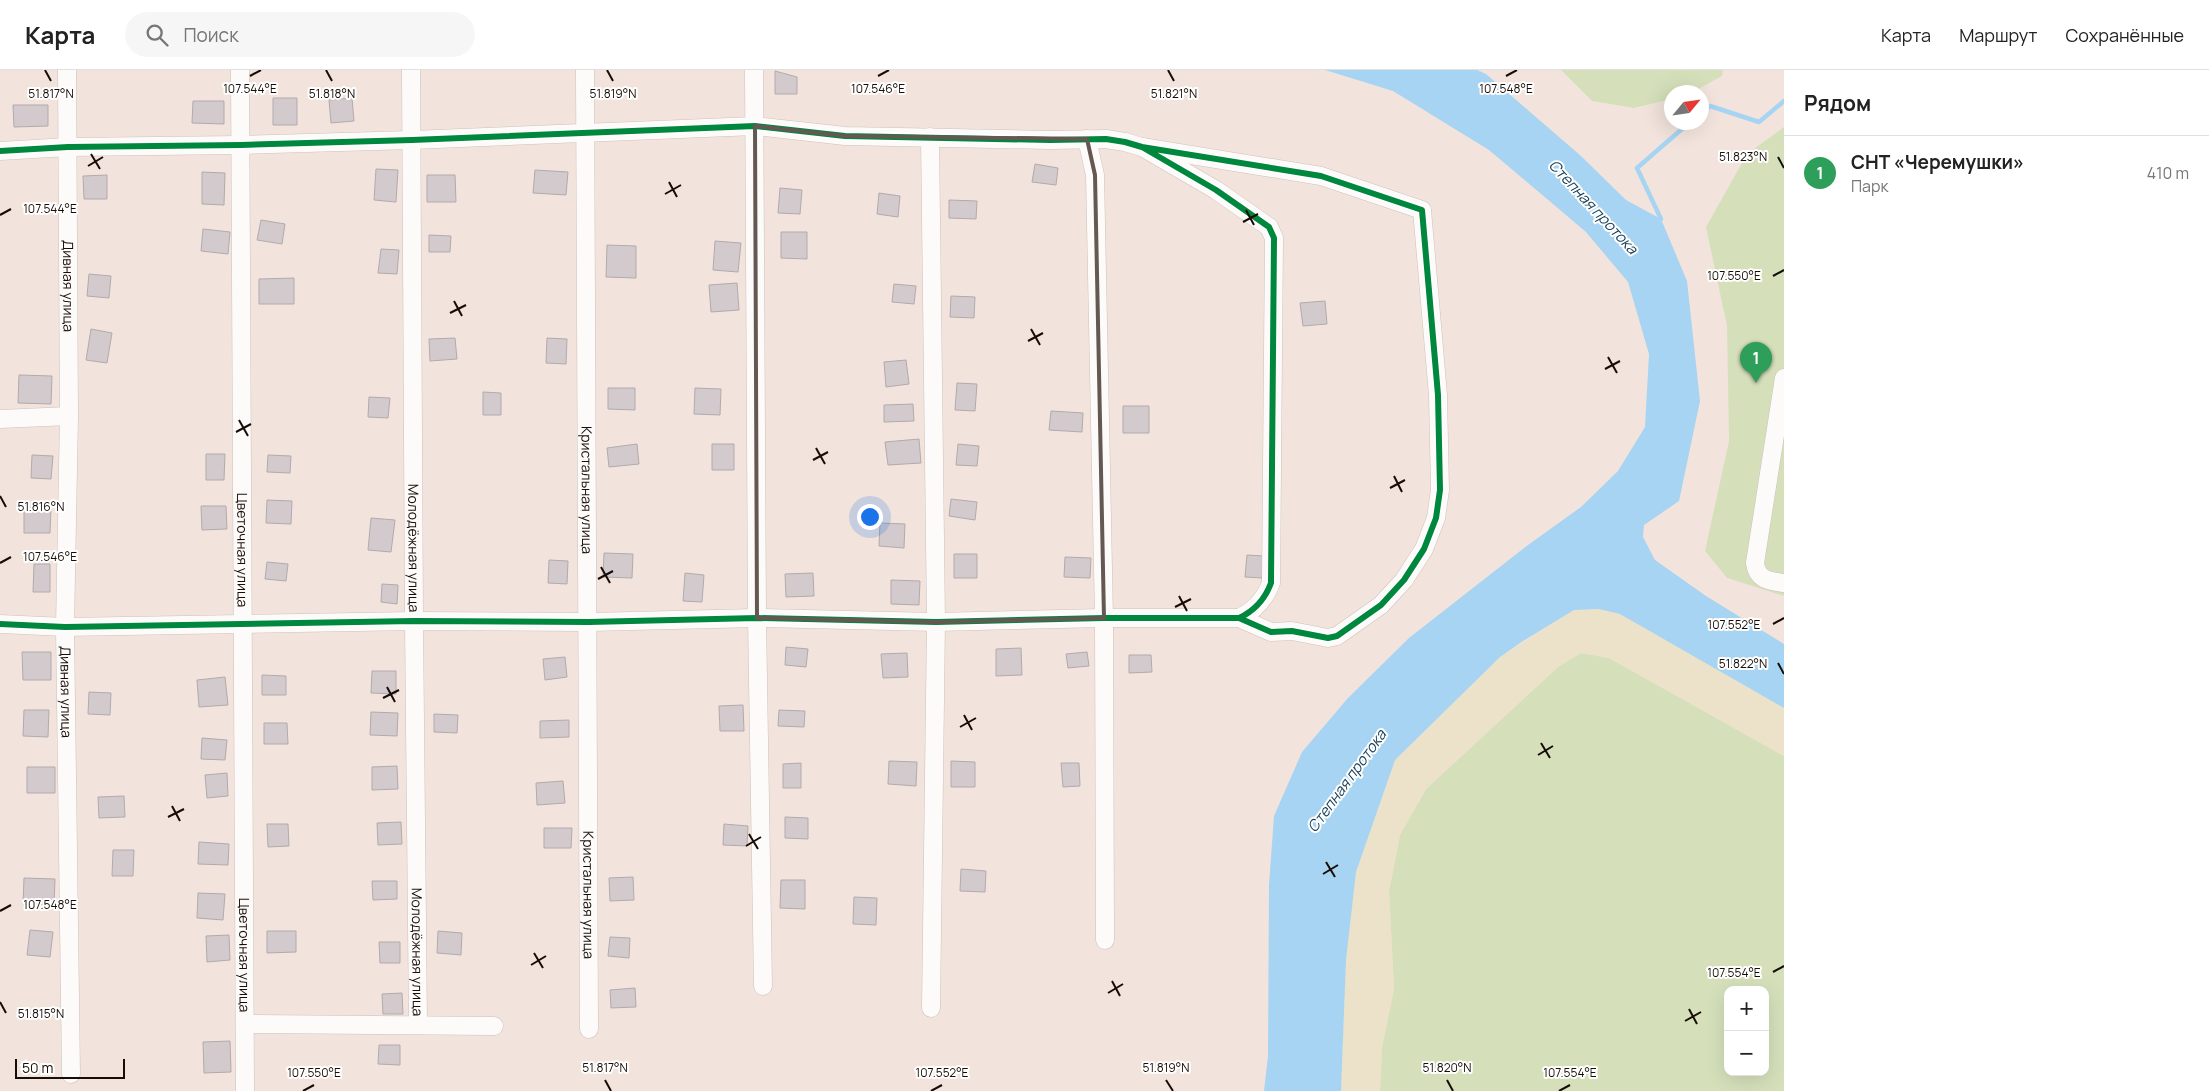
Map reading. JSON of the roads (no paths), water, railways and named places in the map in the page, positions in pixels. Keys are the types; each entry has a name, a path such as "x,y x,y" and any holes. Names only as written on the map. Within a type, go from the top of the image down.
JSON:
{"street":[{"name":"Дивная улица","path":"67,70 69,416 65,627 71,1074"},
{"name":"Цветочная улица","path":"240,70 245,1091"},
{"name":"Молодёжная улица","path":"411,70 418,1025"},
{"name":"Кристальная улица","path":"586,70 589,1029"},
{"path":"754,70 757,618 763,986"},
{"path":"0,151 68,147 241,145 412,140 755,126 845,136 1087,139 1125,142 1142,147 1320,176 1422,210 1438,395 1440,490 1436,518 1424,549 1404,580 1381,605 1337,636 1328,638 1292,631 1271,632 1238,618 1104,618 936,622 757,618 589,622 243,622 65,627 0,624"},
{"path":"930,138 936,622 931,1008"},
{"path":"1087,139 1095,175 1104,618 1105,940"},
{"path":"1142,147 1216,190 1252,214 1269,227 1274,238 1271,583 1267,594 1260,603 1238,618"},
{"path":"1784,378 1755,563 1760,576 1767,581 1784,583"},
{"path":"0,419 69,416"},
{"path":"245,1024 494,1026"}],"water":[{"name":"Степная протока","path":"1325,70 1477,70 1486,74 1581,156 1626,200 1661,219 1687,281 1700,401 1679,501 1644,525 1643,537 1655,560 1706,596 1784,644 1784,708 1620,614 1599,609 1574,610 1500,657 1395,760 1356,872 1346,960 1341,1091 1264,1091 1268,1056 1269,885 1274,816 1302,752 1348,698 1409,638 1528,545 1581,507 1618,471 1645,427 1649,354 1628,282 1586,232 1489,150 1393,91"}],"waterway":[{"path":"1709,107 1759,122 1784,101"},
{"path":"1661,219 1637,168 1681,130"}],"place":[{"name":"СНТ «Черемушки»","path":"1756,383"}]}
